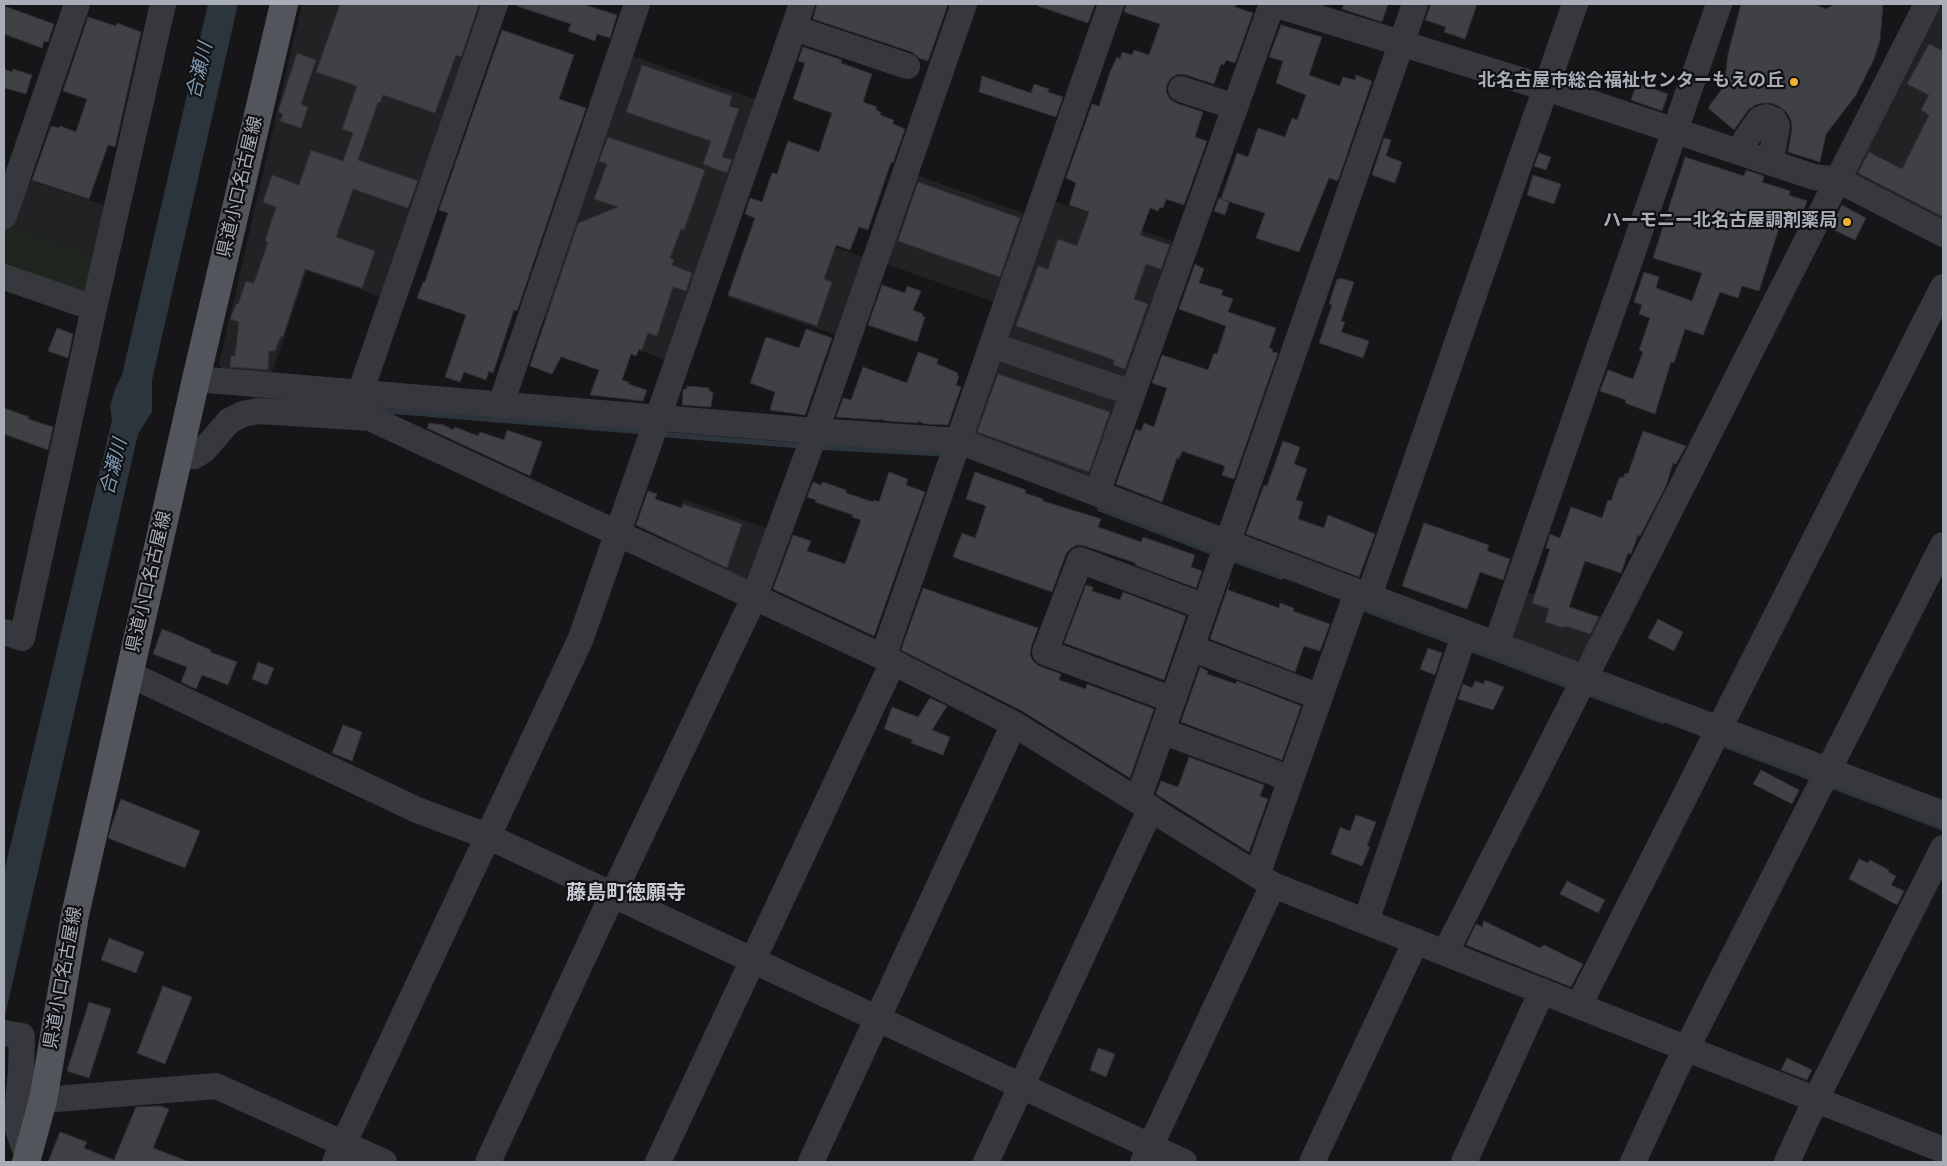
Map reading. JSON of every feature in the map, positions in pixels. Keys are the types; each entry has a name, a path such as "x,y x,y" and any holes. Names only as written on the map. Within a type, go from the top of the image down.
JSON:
{"main road":[{"name":"県道小口名古屋線","path":"27,1160 43,1100 75,915 178,455 284,4"}],"street":[{"path":"4,216 77,4"},
{"path":"4,632 22,638 163,4"},
{"path":"360,393 495,4"},
{"path":"501,404 637,4"},
{"path":"339,1153 581,638 616,533 802,4"},
{"path":"488,1162 754,598 813,440 964,4"},
{"path":"658,1162 752,961 888,660 955,451 1111,4"},
{"path":"1097,493 1273,4 1546,88 1814,177 1838,180 1943,234"},
{"path":"986,1162 1145,804 1162,731 1415,4"},
{"path":"1147,1154 1265,880 1291,779 1320,697 1358,599 1546,88 1575,4"},
{"path":"1496,645 1719,4"},
{"path":"1445,952 1927,4"},
{"path":"794,28 907,66"},
{"path":"1182,88 1235,107"},
{"path":"1742,152 1746,139 1760,119 1766,117 1774,120 1777,126 1773,149 1768,161"},
{"path":"4,277 94,308"},
{"path":"1579,1005 1943,288"},
{"path":"992,346 1132,393"},
{"path":"196,379 501,404 654,427 955,451 1097,493 1224,551 1358,599 1462,641 1496,645 1581,685 1825,779 1943,814"},
{"path":"178,455 194,456 204,450 229,421 243,414 258,411 370,418 888,660 1014,724 1265,880 1943,1150"},
{"path":"1633,1162 1687,1047 1943,545"},
{"path":"1173,700 1045,652 1080,560 1205,607"},
{"path":"1366,921 1462,641"},
{"path":"1191,648 1320,697"},
{"path":"129,674 364,783 417,810 487,836 1020,1086 1147,1154 1184,1162"},
{"path":"811,1162 1014,724"},
{"path":"1162,731 1291,779"},
{"path":"1787,1162 1816,1099 1943,848"},
{"path":"1312,1162 1416,941"},
{"path":"1464,1162 1542,991"},
{"path":"10,1034 22,1036 16,1124 27,1160"},
{"path":"43,1100 216,1086 339,1153 384,1162"}],"shaded area":[{"path":"302,4 483,4 382,297 307,271 270,378 224,373 219,364"},
{"path":"1933,4 1943,4 1943,227 1853,177"},
{"path":"632,56 761,101 667,360 540,316"},
{"path":"916,175 1029,215 998,303 885,264"},
{"path":"23,178 109,207 98,257 6,225"},
{"path":"1051,200 1178,243 1099,467 1084,479 974,438 969,430"},
{"path":"754,219 866,258 839,336 727,297"},
{"path":"6,225 98,257 84,298 4,270 4,232"},
{"path":"683,499 772,530 753,585 665,550"},
{"path":"1524,591 1603,618 1582,658 1576,661 1512,638"}],"water":[{"name":"合瀬川","path":"208,4 238,4 152,380 152,412 138,434 4,1020 4,872 112,420 110,406 122,375"}],"building":[{"path":"340,4 479,4 461,57 456,55 435,113 383,95 380,103 378,102 358,160 418,181 408,208 353,189 336,237 375,251 362,288 305,269 283,337 281,336 275,351 269,351 268,370 230,367 231,356 235,356 239,322 230,319 236,304 238,304 246,281 254,283 268,242 265,240 276,207 263,202 272,175 299,185 311,150 343,161 353,133 342,129 357,86 316,72"},
{"path":"517,4 582,4 617,15 610,38 597,34 595,41 568,31 571,24 517,6"},
{"path":"817,4 948,4 928,61 919,58 912,52 813,19"},
{"path":"1038,4 1095,4 1088,23 1038,6"},
{"path":"1126,4 1236,4 1235,7 1253,13 1235,63 1226,60 1224,65 1221,64 1214,84 1178,74 1171,78 1167,84 1166,92 1170,99 1176,103 1203,112 1195,137 1207,141 1184,205 1166,199 1163,208 1160,207 1158,211 1150,208 1140,235 1170,245 1161,269 1146,264 1134,299 1148,304 1125,369 1113,365 1114,360 1016,326 1038,266 1048,269 1058,239 1077,246 1089,212 1069,205 1076,183 1066,178 1092,104 1099,106 1110,72 1117,57 1120,59 1122,52 1132,55 1134,50 1149,55 1160,24 1124,12"},
{"path":"1344,4 1388,4 1382,22 1342,9"},
{"path":"1431,4 1477,4 1465,39 1444,32 1446,27 1425,20"},
{"name":"北名古屋市総合福祉センターもえの丘","path":"1741,4 1814,4 1826,9 1835,4 1883,4 1880,40 1874,59 1856,95 1826,134 1820,162 1788,152 1792,129 1791,120 1787,113 1779,106 1771,103 1755,105 1748,110 1734,130 1708,108 1724,86 1728,54"},
{"path":"4,6 54,24 48,42 44,41 42,48 4,34"},
{"path":"88,17 116,26 117,23 141,32 115,147 108,145 89,199 32,180 51,126 59,128 60,126 76,132 87,99 63,91"},
{"path":"1281,25 1322,37 1309,75 1340,86 1343,77 1355,80 1356,75 1372,81 1338,181 1329,178 1299,252 1256,238 1265,213 1221,199 1237,153 1248,157 1258,128 1285,137 1292,118 1297,120 1306,95 1276,83 1283,61 1269,57"},
{"path":"502,30 574,55 559,99 586,108 517,311 514,310 493,373 489,371 486,380 464,372 460,382 445,377 466,315 417,298 423,282 425,282 448,213 439,210"},
{"path":"1929,44 1943,51 1943,217 1858,173 1869,152 1902,169 1929,115 1921,110 1929,95 1907,84"},
{"path":"803,47 842,60 841,63 872,74 863,102 877,107 876,110 881,112 880,115 894,120 893,124 905,129 893,163 891,162 868,230 859,227 850,250 836,245 824,279 832,282 817,326 728,295 755,218 745,214 750,198 762,202 772,173 777,174 788,141 819,152 832,113 793,99 805,63 798,61"},
{"path":"297,53 316,60 301,104 308,107 301,128 280,121 283,114 278,112"},
{"path":"642,65 732,96 729,106 739,109 722,157 732,160 727,173 703,164 711,141 626,112"},
{"path":"4,69 12,72 13,69 32,75 26,94 4,88"},
{"path":"982,76 1031,93 1034,84 1049,89 1048,92 1063,97 1056,117 979,92"},
{"path":"1637,83 1668,94 1662,111 1631,100"},
{"path":"608,137 705,170 684,230 681,229 670,258 674,260 672,265 692,273 686,291 673,287 657,336 648,333 642,350 639,349 636,356 631,354 622,380 647,390 643,401 590,395 599,370 561,357 552,374 530,366 578,223 618,207 594,199 607,164 599,161"},
{"path":"1384,138 1391,140 1386,156 1402,162 1395,183 1372,175"},
{"path":"1539,153 1551,157 1546,170 1534,166"},
{"path":"1685,157 1744,176 1746,170 1764,176 1762,182 1790,191 1789,195 1807,201 1802,215 1785,209 1759,291 1742,286 1738,298 1720,292 1703,335 1685,329 1674,363 1671,362 1655,414 1625,403 1626,400 1600,391 1608,370 1633,379 1643,352 1639,350 1650,318 1639,314 1642,305 1634,302 1644,272 1659,277 1656,288 1692,301 1702,273 1653,258"},
{"path":"1533,175 1561,184 1554,204 1527,195"},
{"path":"918,182 1020,218 1000,277 898,241"},
{"path":"1219,198 1229,202 1225,215 1214,211"},
{"name":"ハーモニー北名古屋調剤薬局","path":"1842,205 1866,218 1855,240 1830,228"},
{"path":"1195,264 1204,269 1199,283 1223,290 1221,295 1233,299 1228,312 1276,328 1269,348 1273,349 1272,352 1278,353 1234,479 1222,475 1225,466 1182,451 1179,459 1177,458 1162,502 1116,484 1136,429 1141,431 1144,423 1154,427 1167,388 1152,383 1162,355 1208,370 1214,353 1217,354 1226,326 1179,309"},
{"path":"1340,278 1354,282 1341,321 1345,322 1341,332 1369,341 1363,358 1319,343 1332,305 1329,304 1337,279 1339,280"},
{"path":"882,285 905,293 907,286 921,291 913,310 923,314 922,316 925,317 917,342 868,325"},
{"path":"57,328 73,334 68,358 48,351"},
{"path":"806,329 832,338 805,415 770,410 775,392 750,383 766,337 799,348"},
{"path":"918,352 938,359 937,364 958,373 956,385 961,387 948,425 925,424 918,421 918,423 836,417 843,398 851,400 863,367 907,383"},
{"path":"998,374 1110,412 1089,472 977,432"},
{"path":"687,386 709,388 709,391 713,392 711,407 682,405 683,391 687,389"},
{"path":"4,408 29,417 28,419 53,427 48,450 4,434"},
{"path":"429,423 444,425 453,430 455,427 478,436 480,432 504,440 507,430 542,442 530,476 427,428"},
{"path":"1643,431 1686,446 1676,464 1673,463 1666,486 1640,536 1638,535 1631,554 1628,553 1621,573 1585,561 1569,607 1599,617 1590,634 1545,622 1549,609 1532,603 1550,549 1546,548 1550,534 1560,538 1571,507 1602,518 1608,500 1611,501 1619,478 1624,477 1625,473 1628,474"},
{"path":"1283,441 1300,447 1294,464 1307,469 1296,500 1303,502 1298,519 1324,528 1328,515 1375,534 1359,577 1246,534 1264,485 1267,486"},
{"path":"889,472 908,479 906,485 925,492 874,636 773,589 793,535 811,541 807,551 845,564 861,520 807,497 813,482 821,485 823,482 846,490 846,493 873,502 874,500 879,502"},
{"path":"975,472 1026,490 1025,493 1043,499 1043,501 1101,519 1098,527 1141,542 1143,537 1195,555 1191,567 1202,571 1196,588 1135,565 1136,563 1085,546 1077,545 1066,554 1052,592 953,557 962,533 975,538 986,506 966,499"},
{"path":"648,491 657,494 655,499 682,508 683,504 742,524 727,568 636,525"},
{"path":"1424,523 1489,545 1487,551 1510,559 1503,580 1480,572 1467,609 1402,586"},
{"path":"1230,581 1228,590 1279,608 1280,603 1294,608 1293,611 1330,624 1320,651 1304,646 1295,672 1210,639"},
{"path":"1086,585 1093,587 1092,591 1120,600 1123,592 1186,616 1164,680 1064,643"},
{"path":"923,588 1038,628 1030,655 1039,666 1061,674 1059,680 1086,689 1087,684 1154,709 1130,778 1022,711 901,650"},
{"path":"1658,619 1683,632 1674,651 1648,638"},
{"path":"162,629 211,650 210,652 237,662 228,685 202,675 196,689 181,682 187,667 153,654"},
{"path":"1428,648 1442,653 1435,675 1420,669"},
{"path":"258,662 274,668 267,685 252,679"},
{"path":"1200,667 1208,671 1207,674 1236,684 1237,681 1301,706 1282,760 1181,722"},
{"path":"1485,680 1504,687 1493,710 1458,699 1463,684 1472,688 1475,681 1484,684"},
{"path":"930,698 947,706 932,730 950,737 943,755 911,743 913,740 884,729 892,707 918,717"},
{"path":"343,725 362,732 352,761 332,753"},
{"path":"1189,757 1264,785 1260,796 1268,799 1249,852 1156,794 1161,781 1178,787"},
{"path":"1761,770 1799,790 1792,804 1753,784"},
{"path":"121,799 200,831 185,868 108,838"},
{"path":"1356,815 1376,822 1367,846 1370,847 1362,866 1331,854 1340,827 1350,831"},
{"path":"1859,859 1868,863 1870,860 1896,876 1891,885 1904,891 1897,905 1849,879"},
{"path":"1567,881 1605,900 1598,913 1560,894"},
{"path":"1484,921 1540,948 1544,945 1583,964 1571,987 1466,945 1476,924 1482,927"},
{"path":"109,938 144,952 136,973 101,960"},
{"path":"163,986 192,997 165,1064 137,1053"},
{"path":"89,1002 111,1009 89,1078 67,1071"},
{"path":"1098,1048 1115,1054 1106,1077 1090,1070"},
{"path":"1787,1058 1812,1070 1807,1080 1781,1070"},
{"path":"160,1106 169,1109 153,1148 186,1162 48,1162 60,1132 87,1142 84,1148 114,1160 136,1107"}],"waterway":[{"path":"379,410 647,432"},
{"path":"658,434 804,446"},
{"path":"818,447 946,454"},
{"path":"1100,509 1217,554"},
{"path":"1228,558 1281,577"},
{"path":"1359,607 1454,643"},
{"path":"1467,648 1573,688"},
{"path":"1584,692 1662,721"},
{"path":"1727,746 1816,780"},
{"path":"1829,785 1943,828"}],"place":[{"name":"北名古屋市総合福祉センターもえの丘","path":"1794,82"},
{"name":"ハーモニー北名古屋調剤薬局","path":"1847,222"}],"district":[{"name":"藤島町徳願寺","path":"626,894"}]}
